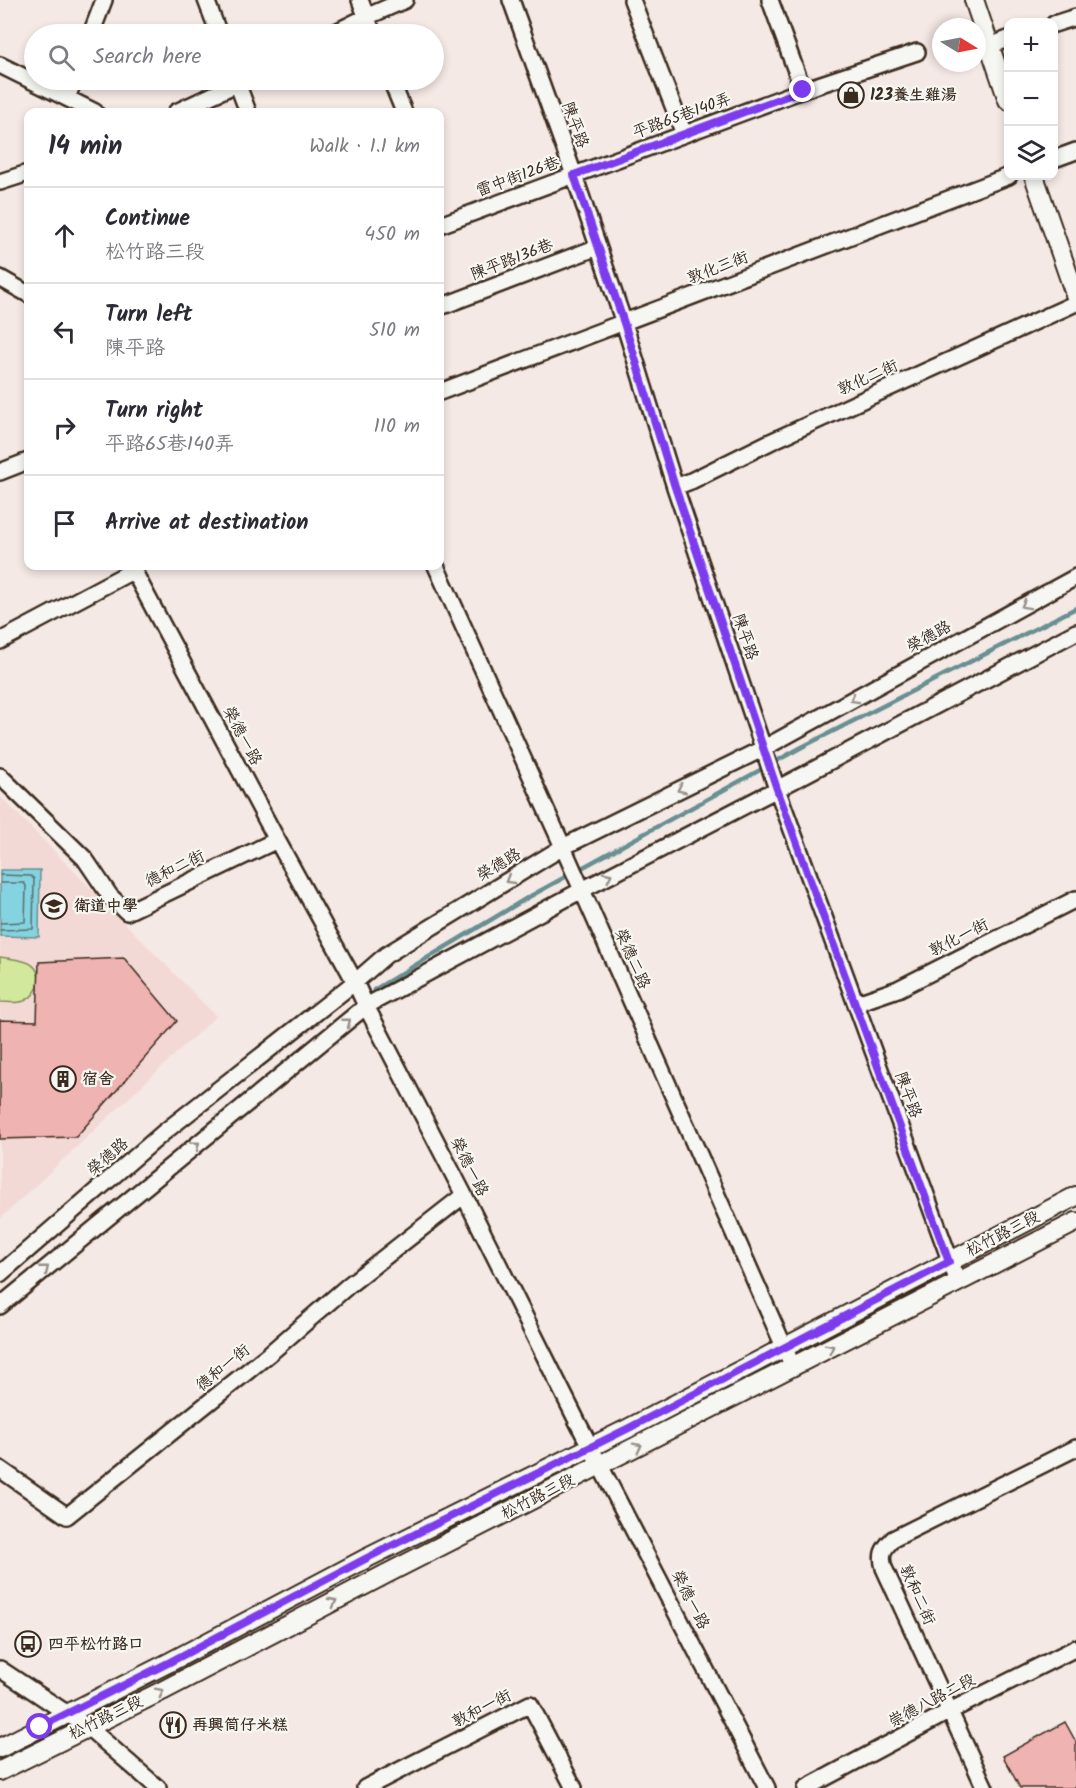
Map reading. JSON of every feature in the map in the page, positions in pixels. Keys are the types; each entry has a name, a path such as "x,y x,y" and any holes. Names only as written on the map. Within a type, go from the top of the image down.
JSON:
{"street":[{"path":"95,24 105,0"},
{"path":"206,0 215,24"},
{"path":"360,0 369,24"},
{"path":"352,24 405,0"},
{"name":"陳平路","path":"511,0 624,323 675,487 777,789 958,1282"},
{"path":"632,0 684,134"},
{"path":"770,0 803,90"},
{"path":"974,0 1004,88"},
{"path":"986,0 1004,41"},
{"path":"1058,22 1076,17"},
{"name":"平路65巷140弄","path":"574,175 803,90 917,52"},
{"path":"0,64 24,76"},
{"path":"51,90 88,108"},
{"path":"67,98 70,90"},
{"path":"184,108 221,90"},
{"path":"242,90 247,108"},
{"path":"395,90 402,108"},
{"path":"1058,157 1076,151"},
{"path":"0,182 24,174"},
{"name":"雷中街126巷","path":"444,220 574,175"},
{"name":"敦化三街","path":"444,390 1004,178"},
{"path":"1035,180 1076,297"},
{"path":"1047,180 1076,264"},
{"name":"陳平路136巷","path":"444,305 598,247"},
{"path":"0,278 24,292"},
{"name":"敦化二街","path":"675,487 1076,303"},
{"path":"0,472 24,463"},
{"path":"0,641 129,570"},
{"name":"榮德一路","path":"134,570 355,982 590,1447 767,1788"},
{"name":"榮德二路","path":"438,570 793,1367"},
{"name":"榮德路","path":"0,1274 164,1133 386,955 563,847 764,748 1076,577"},
{"path":"0,1306 366,1006 582,890 1076,632"},
{"name":"德和二街","path":"0,776 86,859 110,896 128,912 277,840"},
{"name":"敦化一街","path":"856,1003 898,988 1076,899"},
{"name":"德和一街","path":"0,1469 67,1516 269,1354 349,1284 464,1195"},
{"name":"松竹路三段","path":"0,1748 1076,1196"},
{"name":"松竹路三段","path":"0,1771 62,1739 89,1728 1076,1222"},
{"name":"敦和二街","path":"985,1788 881,1557 884,1547 893,1539 1076,1448"},
{"name":"崇德八路二段","path":"806,1788 950,1711 1076,1648"},
{"path":"0,1669 89,1728 158,1788"},
{"name":"敦和一街","path":"365,1788 530,1704 574,1788"}],"shaded area":[{"name":"衛道中學","path":"0,796 216,1016 0,1219"}],"green space":[{"path":"0,957 29,963 37,971 39,982 30,998 18,1002 0,1002"}],"water":[{"path":"0,870 40,870 39,937 0,936"}],"building":[{"name":"宿舍","path":"124,958 177,1021 76,1137 0,1139 0,1020 37,1021 39,962"},
{"path":"1065,1722 1076,1742 1076,1788 1020,1788 1003,1756"}],"waterway":[{"path":"374,990 527,898 802,747 1076,608"}],"place":[{"name":"123養生雞湯","path":"851,95"},
{"name":"衛道中學","path":"54,906"},
{"name":"宿舍","path":"63,1079"},
{"name":"四平松竹路口","path":"28,1644"},
{"name":"再興筒仔米糕","path":"173,1725"}],"route":[{"path":"40,1727 168,1663 367,1558 629,1428 949,1262 777,789 675,487 624,323 574,175 803,90"}]}
